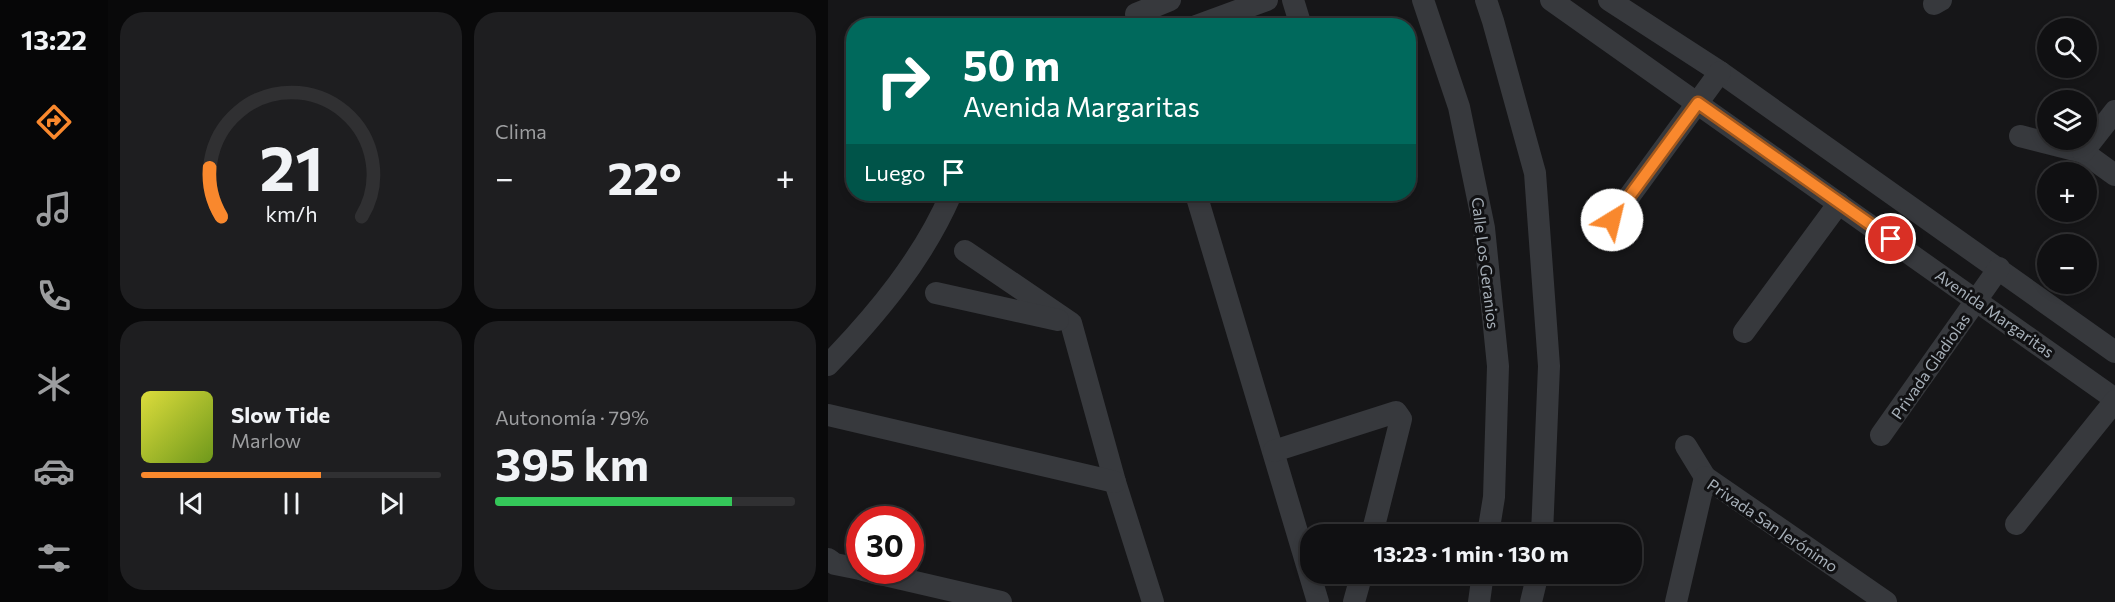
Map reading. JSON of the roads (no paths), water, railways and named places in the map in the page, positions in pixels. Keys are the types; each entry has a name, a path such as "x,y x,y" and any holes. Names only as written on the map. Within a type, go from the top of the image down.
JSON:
{"street":[{"path":"1138,16 1170,0"},
{"path":"1218,18 1267,0"},
{"path":"1293,0 1299,18"},
{"name":"Calle Los Geranios","path":"1423,0 1459,107 1484,228 1498,366 1494,497 1490,524"},
{"path":"1486,0 1535,173 1549,366 1542,524"},
{"name":"Avenida Margaritas","path":"1551,0 2115,400"},
{"path":"1609,0 1720,72 2115,352"},
{"path":"1612,220 1720,72"},
{"path":"2083,152 2115,111"},
{"path":"2020,136 2083,152 2115,175"},
{"path":"828,365 908,273 947,201"},
{"path":"1198,201 1318,602"},
{"path":"1744,332 1839,203"},
{"path":"965,251 1071,323 1115,482 1153,602"},
{"name":"Privada Gladiolas","path":"1881,435 1999,268"},
{"path":"936,293 1071,323"},
{"path":"2016,524 2115,400"},
{"path":"1274,451 1396,412 1401,419 1375,524"},
{"path":"828,415 1115,482"},
{"path":"1686,446 1705,477"},
{"name":"Privada San Jerónimo","path":"1677,602 1705,477 1886,602"},
{"path":"828,559 846,566"},
{"path":"922,584 1001,602"},
{"path":"1354,602 1359,584"},
{"path":"1479,602 1481,584"},
{"path":"1531,602 1535,584"}]}
